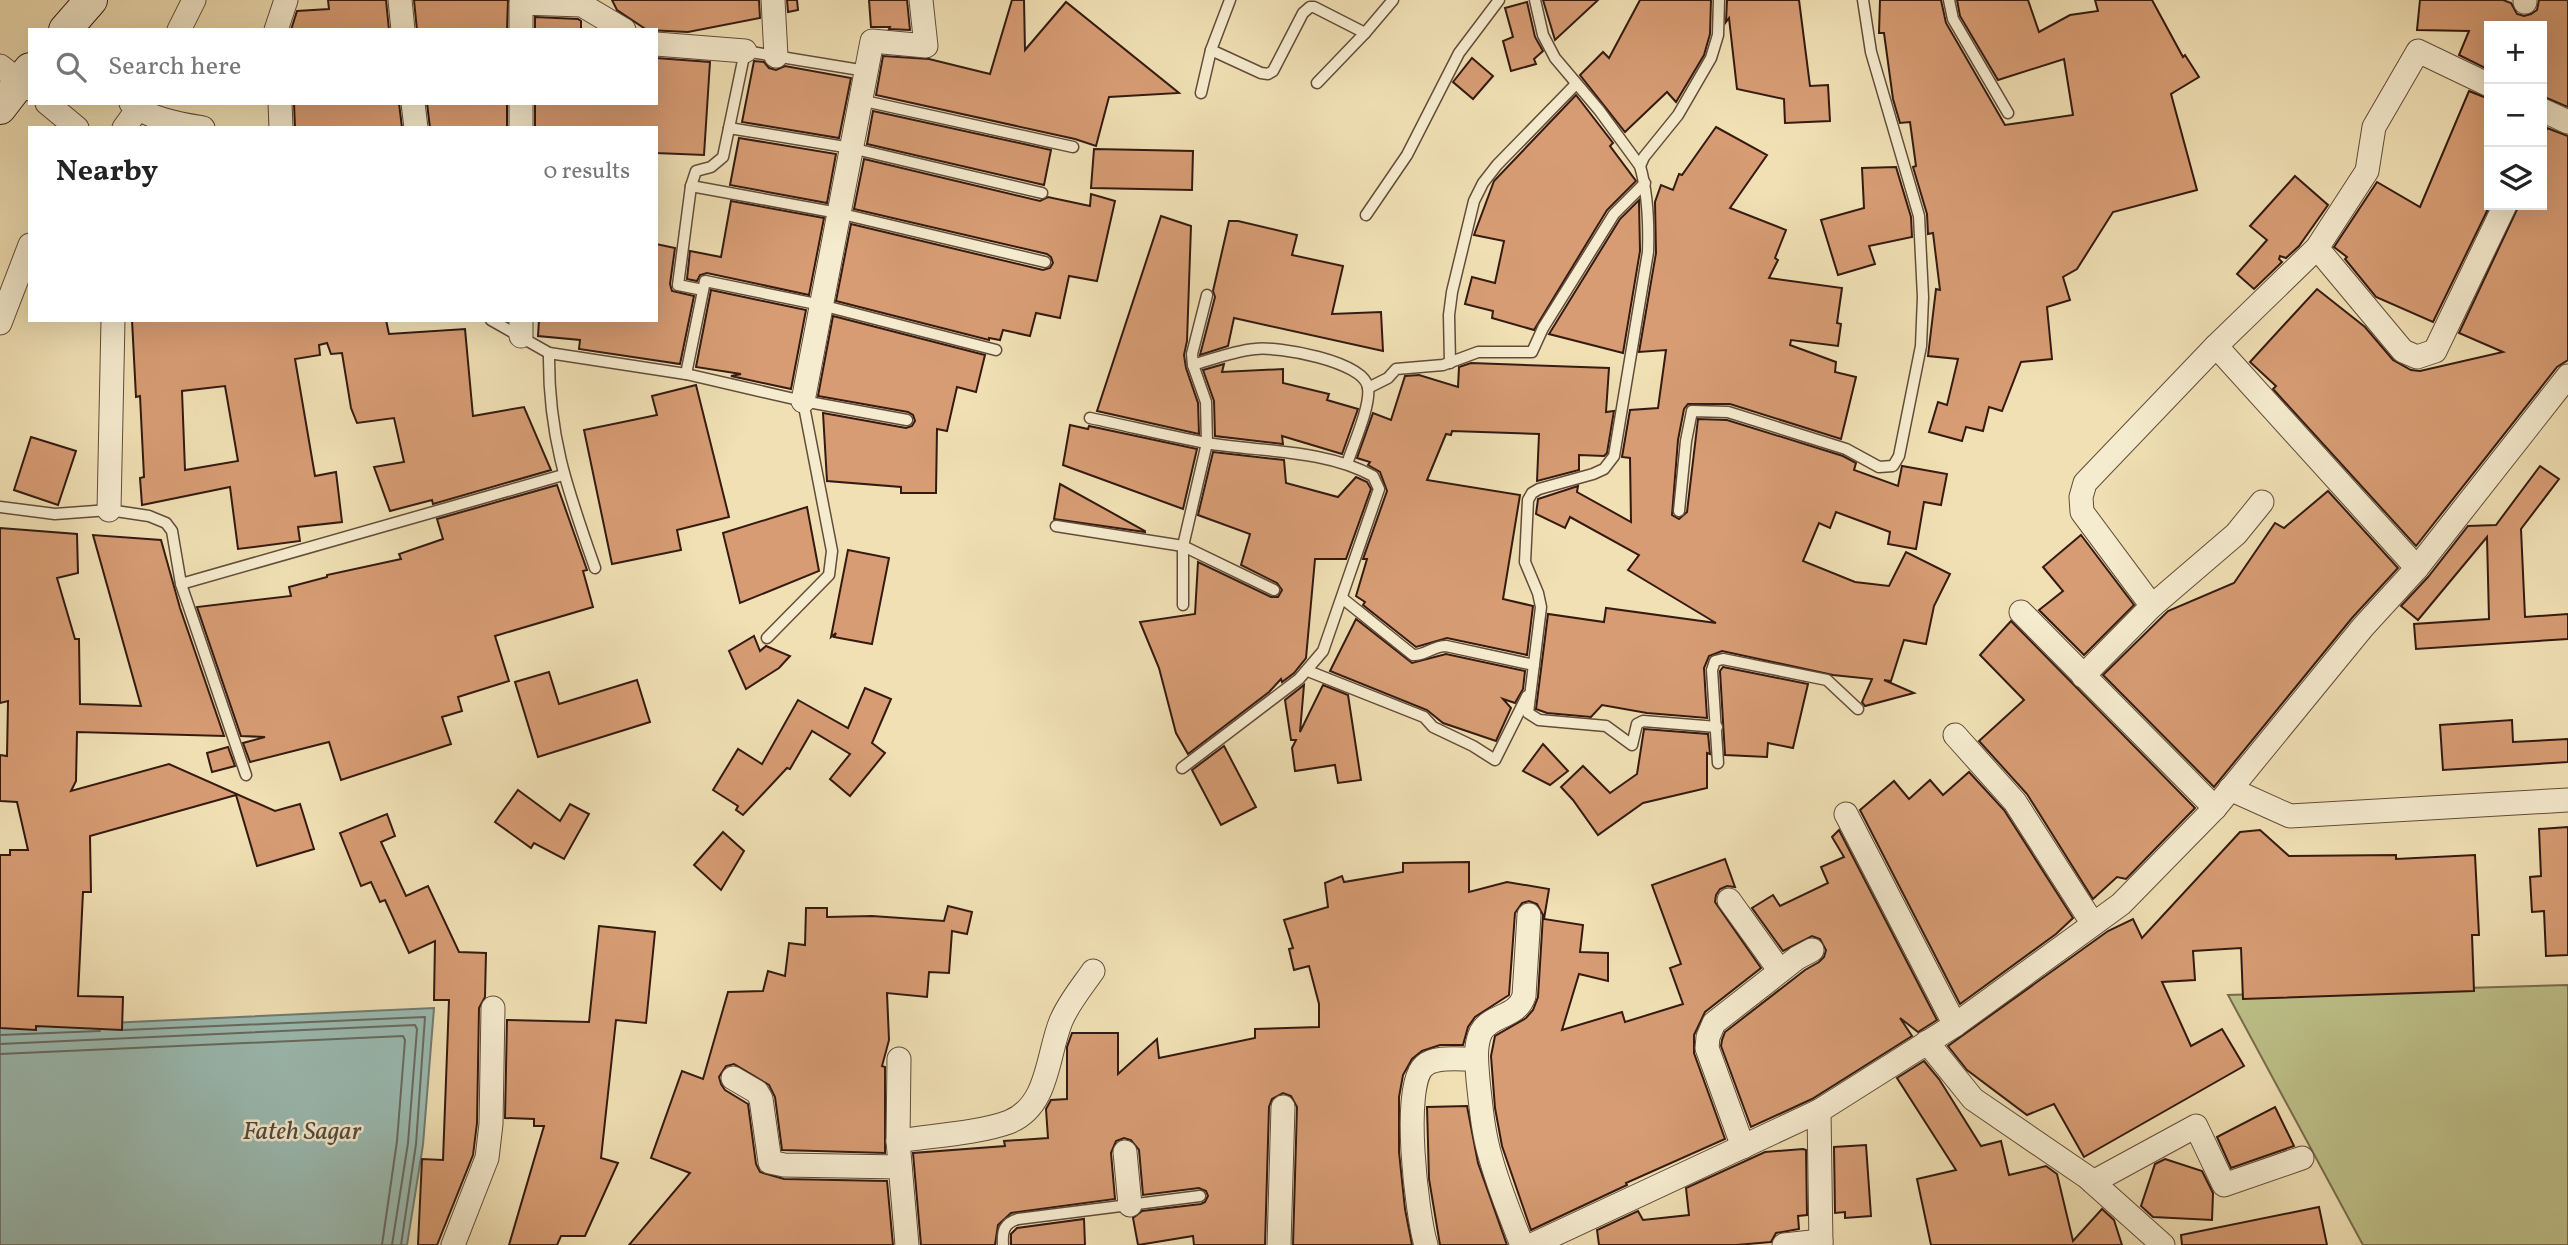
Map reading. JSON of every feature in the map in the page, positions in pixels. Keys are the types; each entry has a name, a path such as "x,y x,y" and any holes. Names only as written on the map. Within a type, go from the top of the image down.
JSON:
{"street":[{"path":"67,28 90,0"},
{"path":"180,28 194,0"},
{"path":"277,28 286,0"},
{"path":"400,0 404,28"},
{"path":"773,0 776,56"},
{"path":"803,401 872,41 926,46 921,0"},
{"path":"521,28 520,1 582,5 621,28"},
{"path":"658,44 745,51"},
{"path":"2152,606 2082,512 2081,496 2085,483 2216,346 2317,248 2367,171 2374,127 2418,51 2487,84"},
{"path":"0,108 20,76"},
{"path":"49,105 75,126"},
{"path":"280,105 281,126"},
{"path":"413,105 416,126"},
{"path":"521,105 521,126"},
{"path":"133,115 189,126"},
{"path":"2317,248 2403,351 2417,357 2435,351 2503,210"},
{"path":"0,323 28,250"},
{"path":"109,510 113,322"},
{"path":"2216,346 2417,568"},
{"path":"1532,1245 1819,1111 1955,1025 2121,904 2215,808 2363,627 2417,568 2568,376"},
{"path":"2083,676 2152,606 2236,534 2262,502"},
{"path":"2021,612 2215,808"},
{"path":"1955,735 2015,802 2093,924"},
{"path":"2230,789 2290,816 2568,800"},
{"path":"1846,814 1955,1025"},
{"path":"1729,900 1780,971"},
{"path":"1522,1245 1490,1159 1483,1126 1476,1059 1483,1030 1488,1024 1511,1013 1521,1004 1524,996 1529,915"},
{"path":"1743,1147 1707,1048 1708,1037 1714,1023 1780,971 1812,950"},
{"path":"898,1142 994,1126 1021,1115 1034,1102 1044,1083 1058,1030 1070,1004 1093,971"},
{"path":"453,1245 487,1158 491,1124 493,1008"},
{"path":"1927,1042 1973,1099 2093,1182 2163,1245"},
{"path":"899,1059 898,1142 906,1245"},
{"path":"1426,1245 1416,1201 1412,1141 1417,1079 1421,1067 1428,1063 1438,1060 1476,1059"},
{"path":"733,1079 757,1092 761,1099 770,1162 784,1166 900,1167"},
{"path":"1279,1245 1283,1107"},
{"path":"1784,1245 1821,1243 1819,1111"},
{"path":"2093,1182 2196,1126 2224,1185 2302,1158"},
{"path":"1125,1152 1130,1205"}],"lane":[{"path":"1200,93 1211,50 1230,0"},
{"path":"1317,83 1366,33 1393,0"},
{"path":"1366,215 1407,155 1459,53 1499,0"},
{"path":"1535,0 1543,35 1555,58 1599,110 1640,166 1645,183 1649,228 1615,456 1604,469 1539,489 1528,500 1525,562 1541,607 1528,713 1539,720 1606,726 1632,745 1637,724 1643,721 1717,727"},
{"path":"1640,166 1678,115 1711,58 1718,35 1719,0"},
{"path":"1679,511 1692,411 1728,412 1846,449 1879,467 1893,466 1899,456 1922,346 1923,297 1919,216 1871,52 1863,0"},
{"path":"1949,0 1953,19 2008,113"},
{"path":"1211,50 1268,74 1273,71 1303,13 1314,6 1366,33"},
{"path":"703,290 678,285 691,186 696,171 711,167 723,157 745,51 866,71"},
{"path":"1450,362 1449,315 1452,292 1474,201 1483,183 1497,165 1576,85"},
{"path":"860,100 1073,147"},
{"path":"729,128 851,148 1042,193"},
{"path":"1368,388 1385,380 1396,369 1425,368 1478,352 1532,352 1543,328 1615,214 1645,183"},
{"path":"691,186 838,213 1045,261"},
{"path":"686,374 705,281 821,305 996,350"},
{"path":"1183,605 1183,546 1207,443 1206,402 1193,365 1193,346 1208,295"},
{"path":"498,322 521,328 549,354 686,374 803,401 907,420"},
{"path":"1193,365 1256,349 1283,349 1350,368 1361,375 1368,388 1366,405 1347,464"},
{"path":"549,354 548,394 551,421 563,475 595,568"},
{"path":"767,638 829,575 832,561 830,537 803,401"},
{"path":"1090,418 1207,443 1270,449 1347,464 1373,476 1378,489 1323,652 1308,671 1235,730 1182,768"},
{"path":"181,584 563,475"},
{"path":"0,507 55,514 109,510 149,516 166,523 172,531 181,584 246,775"},
{"path":"1056,526 1183,546 1274,590"},
{"path":"1342,598 1413,655 1434,647 1446,646 1534,665"},
{"path":"1718,763 1712,670 1715,661 1723,659 1827,680 1858,709"},
{"path":"1308,671 1424,717 1433,727 1495,760 1532,687"},
{"path":"1003,1245 1004,1228 1009,1222 1200,1196"}],"green space":[{"path":"2568,985 2568,1245 2363,1245 2228,995"}],"water":[{"name":"Fateh Sagar","path":"434,1008 423,1145 407,1245 0,1245 0,1028"}],"building":[{"path":"328,0 386,0 389,28 292,28 297,11 329,9"},
{"path":"414,0 508,0 507,28 417,28"},
{"path":"612,0 759,0 760,18 688,32 658,31 658,28 644,28 617,10"},
{"path":"787,0 797,0 798,10 788,12"},
{"path":"869,0 907,0 910,30 871,27"},
{"path":"1012,0 1024,0 1025,50 1066,2 1179,93 1109,97 1096,146 876,95 883,56 929,59 990,74"},
{"path":"1543,0 1598,0 1555,40"},
{"path":"1640,0 1711,0 1710,34 1704,55 1676,102 1667,92 1625,132 1580,75 1603,52 1609,58"},
{"path":"1727,0 1799,0 1810,86 1828,85 1830,121 1785,123 1784,99 1737,89 1729,18 1726,22"},
{"path":"1880,0 1941,0 1946,23 2005,125 2073,115 2064,59 1998,80 1960,16 1957,0 2028,0 2039,32 2070,15 2098,11 2095,0 2152,0 2183,57 2185,55 2199,77 2171,94 2197,190 2113,212 2077,269 2063,277 2070,300 2047,307 2052,359 2021,362 2002,411 1989,407 1983,431 1966,427 1962,441 1929,432 1938,402 1947,405 1958,359 1928,356 1936,289 1940,290 1933,233 1928,234 1927,214 1913,167 1916,166 1910,122 1900,123 1893,99 1884,33 1879,33"},
{"path":"2420,0 2503,0 2511,3 2517,14 2524,16 2537,10 2539,0 2568,0 2568,107 2547,98 2547,21 2484,21 2484,68 2459,55 2469,31 2417,30"},
{"path":"1527,2 1535,37 1543,51 1534,59 1536,64 1511,71 1503,41 1513,37 1505,8"},
{"path":"535,17 581,21 581,28 535,28"},
{"path":"658,58 710,62 704,155 658,153 658,126 535,126 535,105 658,105"},
{"path":"1472,58 1493,76 1473,99 1453,82"},
{"path":"754,61 764,62 769,68 776,70 785,66 851,78 839,138 742,122"},
{"path":"2469,91 2484,97 2484,210 2488,210 2433,322 2376,297 2345,259 2347,257 2334,247 2377,182 2420,207"},
{"path":"1576,95 1613,143 1610,146 1636,181 1607,210 1534,330 1492,318 1493,311 1465,304 1472,277 1495,283 1504,241 1474,235 1494,181"},
{"path":"294,105 399,105 402,126 295,126"},
{"path":"427,105 507,105 507,126 430,126"},
{"path":"873,111 1051,150 1044,185 867,144"},
{"path":"1716,127 1767,155 1730,208 1786,230 1775,258 1778,260 1769,278 1842,288 1837,323 1841,324 1838,346 1791,340 1790,345 1836,362 1835,372 1856,377 1841,439 1730,404 1688,404 1684,409 1678,440 1672,515 1679,519 1687,512 1698,419 1727,420 1843,456 1856,463 1854,470 1898,486 1902,466 1947,474 1941,505 1924,502 1916,549 1888,544 1890,532 1836,512 1830,528 1819,523 1803,561 1855,582 1889,586 1906,552 1950,574 1934,606 1926,644 1904,640 1891,681 1884,680 1914,693 1865,706 1862,702 1872,679 1833,675 1722,651 1709,656 1704,668 1707,718 1647,713 1602,705 1591,717 1547,713 1536,709 1548,614 1604,622 1606,608 1716,623 1628,570 1639,555 1570,517 1565,528 1536,514 1538,499 1578,486 1577,492 1631,522 1630,458 1622,457 1630,410 1658,408 1666,350 1639,352 1656,253 1655,202 1661,185 1673,190 1679,174 1682,175"},
{"path":"2547,128 2568,136 2568,360 2557,367 2416,546 2273,389 2276,386 2250,362 2317,289 2365,327 2393,360 2411,370 2420,371 2503,352 2459,333 2517,210 2547,210"},
{"path":"739,138 836,154 827,203 730,185"},
{"path":"1094,149 1193,151 1192,190 1091,188"},
{"path":"864,159 1040,201 1048,197 1090,206 1091,194 1115,201 1097,281 1069,276 1060,318 1036,313 1030,336 1003,330 1000,340 989,340 836,301 851,224 1043,270 1050,268 1053,263 1047,254 854,209"},
{"path":"1896,167 1911,217 1912,237 1869,246 1875,264 1838,275 1821,220 1864,208 1862,168"},
{"path":"2295,176 2328,205 2299,246 2286,258 2280,256 2282,262 2254,289 2237,274 2267,240 2250,226"},
{"path":"1639,200 1640,251 1623,353 1549,334 1620,219"},
{"path":"731,201 824,218 809,295 707,273 700,275 697,281 687,279 690,251 721,257"},
{"path":"1161,216 1191,226 1187,341 1184,355 1198,403 1199,434 1097,411"},
{"path":"1229,221 1297,235 1292,255 1343,266 1332,314 1381,312 1383,351 1234,318 1228,346 1200,355 1215,297 1213,291"},
{"path":"658,244 675,248 670,284 672,291 694,296 680,364 579,349 580,340 538,336 539,322 658,322"},
{"path":"711,290 806,310 791,389 731,376 741,374 696,367"},
{"path":"833,316 985,355 976,392 957,387 947,431 937,429 936,493 901,493 901,487 827,481 823,413 906,428 912,426 915,421 913,415 908,412 818,396"},
{"path":"132,322 386,322 389,334 465,329 473,416 524,407 551,470 433,504 432,500 390,511 374,467 404,462 394,418 357,423 351,408 342,353 331,354 327,343 319,345 320,355 295,359 315,476 336,472 342,522 298,527 300,541 238,549 230,487 142,505 140,478 144,477 140,396 136,397","holes":["225,386 238,461 185,470 182,391"]},
{"path":"1471,363 1609,368 1606,412 1614,411 1607,453 1604,456 1579,455 1579,470 1537,481 1539,434 1452,431 1451,435 1446,434 1427,480 1520,495 1503,599 1533,606 1527,655 1447,638 1416,647 1363,605 1365,602 1356,596 1367,559 1363,559 1387,491 1380,472 1368,465 1370,462 1357,458 1373,413 1391,420 1405,376 1419,375 1458,387 1459,367"},
{"path":"1224,364 1222,372 1283,369 1283,383 1329,394 1327,400 1358,409 1342,454 1282,436 1283,444 1215,436 1214,401 1203,370"},
{"path":"696,385 729,517 677,530 681,550 612,564 584,430 657,415 652,396"},
{"path":"1070,425 1088,429 1089,426 1197,449 1183,509 1063,465"},
{"path":"31,437 76,451 58,505 14,490"},
{"path":"1213,452 1284,460 1286,483 1338,497 1356,477 1367,482 1371,489 1346,559 1315,559 1306,658 1294,673 1282,682 1281,679 1269,692 1188,754 1176,733 1159,668 1140,622 1195,614 1198,562 1271,597 1278,597 1282,590 1277,583 1241,565 1250,534 1198,515"},
{"path":"2540,466 2559,479 2521,529 2525,617 2568,614 2568,639 2416,649 2414,624 2489,619 2487,537 2418,620 2401,606 2468,526 2496,525"},
{"path":"1060,484 1145,531 1145,532 1054,519"},
{"path":"557,485 587,570 583,571 593,607 495,636 509,681 458,697 462,711 442,717 451,744 341,780 329,742 250,762 243,743 265,737 241,736 197,607 291,596 289,587 327,575 401,559 399,554 443,539 437,519"},
{"path":"2328,491 2398,568 2352,618 2214,787 2103,675 2168,611 2234,583 2275,523 2284,528"},
{"path":"807,507 819,571 740,603 723,533"},
{"path":"0,528 77,534 78,573 57,578 75,639 79,639 80,704 141,706 93,535 161,540 180,608 224,736 77,732 76,781 71,791 169,764 275,811 300,804 314,849 257,866 236,795 90,836 91,892 83,892 78,996 123,997 122,1030 36,1026 36,1030 0,1028 0,855 10,855 10,850 28,850 17,802 0,801 0,755 7,756 8,701 0,703"},
{"path":"2081,535 2134,605 2084,655 2039,610 2063,591 2043,567"},
{"path":"848,550 889,558 872,644 834,637 836,633 831,637"},
{"path":"1356,619 1412,663 1446,654 1525,671 1523,689 1515,703 1503,699 1511,708 1496,741 1443,723 1427,710 1330,671"},
{"path":"2011,621 2195,808 2126,879 2117,877 2093,899 2027,794 1979,741 2024,700 1980,655"},
{"path":"754,636 760,651 766,646 790,656 779,668 746,689 729,651"},
{"path":"1723,667 1808,684 1793,748 1768,743 1767,757 1725,755 1720,671"},
{"path":"549,672 559,704 637,680 650,722 538,757 515,682"},
{"path":"1304,685 1300,732 1323,685 1348,695 1361,780 1338,783 1335,765 1295,771 1292,748 1296,740 1291,740 1285,700"},
{"path":"865,688 891,699 872,743 885,753 850,796 830,779 850,754 812,731 790,769 787,768 743,815 736,810 738,806 713,790 738,749 762,764 798,700 848,728"},
{"path":"2512,720 2513,742 2568,739 2568,762 2443,770 2440,725"},
{"path":"1644,729 1708,734 1710,754 1707,753 1707,788 1643,803 1598,835 1561,787 1583,766 1610,793 1637,774"},
{"path":"1543,744 1568,771 1550,785 1523,771"},
{"path":"1224,746 1256,807 1221,825 1192,770"},
{"path":"228,747 235,766 212,772 207,753"},
{"path":"1969,772 2004,810 2073,918 2056,934 1960,1004 1860,810 1894,781 1909,799 1930,780 1943,795"},
{"path":"518,790 560,821 570,804 589,814 564,859 534,843 531,848 495,822"},
{"path":"387,814 395,836 381,842 406,896 428,886 459,952 486,953 485,997 479,1008 477,1123 473,1155 437,1245 418,1245 422,1159 443,1160 449,1000 434,1000 435,941 409,953 385,900 380,902 371,882 361,886 340,833"},
{"path":"2568,827 2568,955 2546,956 2544,911 2532,912 2530,877 2541,876 2539,829"},
{"path":"1839,830 1937,1020 1918,1032 1900,1018 1912,1036 1812,1099 1751,1127 1721,1046 1725,1032 1819,962 1826,950 1820,939 1812,936 1783,951 1752,908 1773,895 1780,906 1828,883 1821,867 1844,857 1832,837"},
{"path":"2260,830 2289,856 2396,855 2396,859 2475,855 2479,935 2472,935 2474,991 2243,999 2241,948 2193,951 2195,980 2162,982 2191,1046 2222,1029 2244,1066 2084,1157 2054,1104 2027,1115 1967,1070 1948,1046 2108,931 2133,919 2142,938 2240,832"},
{"path":"723,832 744,851 721,890 694,865"},
{"path":"1725,859 1735,887 1720,889 1715,902 1761,968 1705,1012 1694,1035 1694,1053 1725,1139 1626,1183 1627,1185 1531,1230 1502,1146 1495,1108 1491,1056 1495,1036 1526,1018 1533,1010 1538,997 1543,915 1537,904 1529,901 1522,903 1515,913 1509,995 1475,1017 1468,1027 1463,1045 1440,1045 1422,1051 1412,1059 1403,1075 1399,1097 1399,1152 1412,1245 1293,1245 1297,1107 1291,1096 1283,1093 1272,1099 1269,1107 1265,1245 1194,1245 1193,1236 1138,1245 1133,1218 1142,1211 1201,1204 1208,1196 1206,1191 1199,1188 1143,1195 1139,1150 1131,1140 1124,1138 1116,1141 1111,1153 1115,1199 1011,1213 998,1225 995,1245 921,1245 913,1153 1005,1146 1004,1141 1048,1138 1046,1109 1051,1100 1067,1099 1067,1047 1072,1033 1118,1033 1118,1074 1157,1039 1159,1058 1255,1038 1255,1029 1319,1027 1319,1004 1309,966 1294,970 1289,949 1293,948 1284,920 1328,907 1325,883 1342,876 1344,882 1403,872 1403,863 1469,862 1469,892 1507,882 1549,889 1544,919 1583,925 1580,952 1608,953 1608,981 1579,974 1562,1030 1622,1012 1625,1022 1683,1004 1670,968 1681,964 1652,885"},
{"path":"948,906 972,912 967,934 952,931 949,973 929,972 927,997 887,993 889,1040 882,1066 885,1067 885,1153 782,1150 775,1097 769,1085 734,1064 726,1066 719,1077 725,1090 748,1104 756,1164 760,1172 784,1179 887,1181 893,1245 629,1245 690,1173 651,1158 682,1071 703,1079 728,992 763,991 768,971 785,976 789,943 805,945 806,908 827,908 827,917 872,916 944,921"},
{"path":"599,926 655,932 646,1023 616,1020 601,1158 618,1163 585,1236 561,1236 557,1245 509,1245 544,1126 534,1126 534,1119 505,1118 507,1020 589,1022"},
{"path":"1924,1061 1939,1079 1981,1146 2001,1141 2009,1175 2046,1166 2057,1174 2073,1241 2102,1209 2114,1220 2122,1245 1931,1245 1917,1179 1956,1170 1897,1078"},
{"path":"1467,1106 1478,1163 1507,1245 1440,1245 1429,1179 1427,1107"},
{"path":"2275,1107 2294,1146 2231,1168 2217,1137"},
{"path":"1866,1145 1871,1216 1845,1218 1845,1212 1835,1213 1834,1147"},
{"path":"1806,1150 1807,1215 1798,1216 1799,1229 1776,1233 1771,1242 1736,1245 1599,1245 1597,1230 1638,1211 1643,1220 1689,1215 1686,1188 1765,1152"},
{"path":"2165,1159 2202,1171 2213,1193 2212,1220 2153,1217 2141,1206 2155,1164"},
{"path":"2319,1207 2327,1245 2182,1245 2181,1235"},
{"path":"1084,1219 1085,1245 1011,1245 1011,1234 1017,1228"}]}
